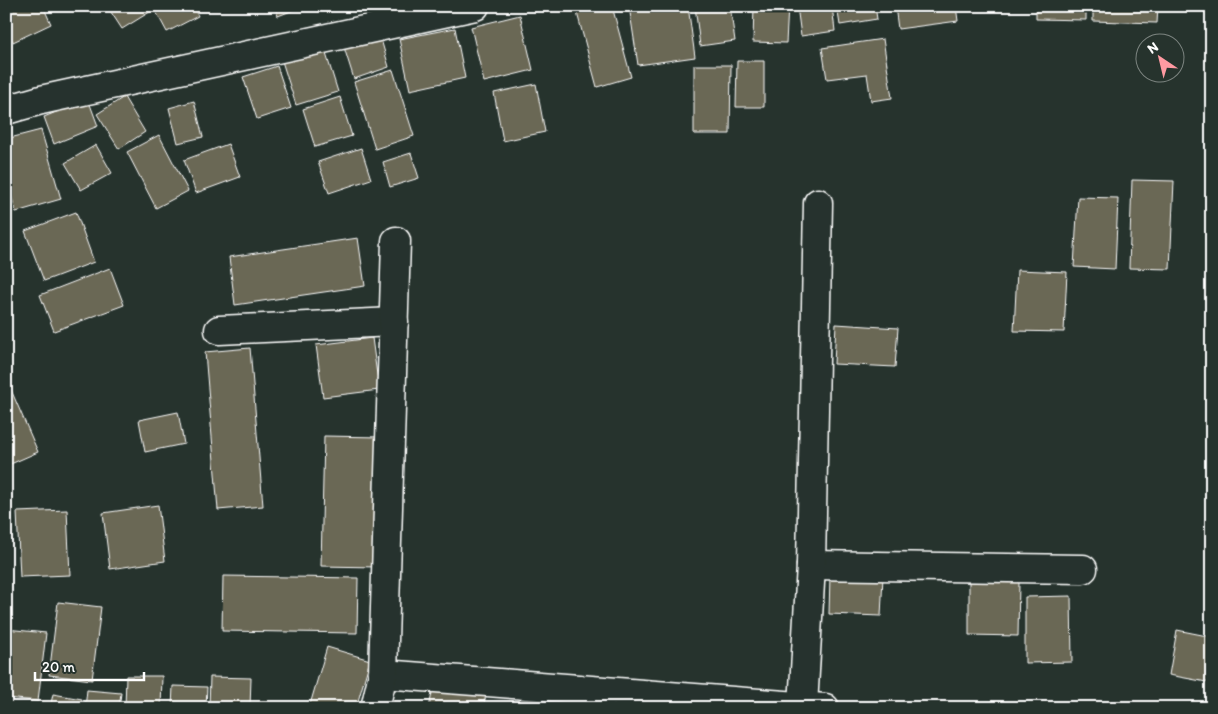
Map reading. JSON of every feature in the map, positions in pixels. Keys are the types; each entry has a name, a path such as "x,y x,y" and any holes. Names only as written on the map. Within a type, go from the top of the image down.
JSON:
{"street":[{"path":"6,110 41,100 475,6"},
{"path":"383,674 814,707 811,565 818,203"},
{"path":"375,708 383,674 396,241"},
{"path":"220,330 394,322"},
{"path":"811,565 1083,569"}],"building":[{"path":"6,6 43,6 51,24 13,42 6,27"},
{"path":"107,6 151,6 153,10 122,29"},
{"path":"153,6 193,6 198,16 167,32"},
{"path":"274,6 304,6 278,16"},
{"path":"585,6 612,6 631,77 597,87 576,9"},
{"path":"629,6 688,6 695,57 638,65"},
{"path":"695,6 730,6 735,41 700,46"},
{"path":"754,6 788,6 786,43 753,42"},
{"path":"797,6 832,6 835,31 801,36"},
{"path":"837,6 875,6 877,19 840,25"},
{"path":"895,6 956,6 958,21 898,29"},
{"path":"1036,6 1086,6 1086,20 1036,19"},
{"path":"1093,6 1158,6 1157,23 1093,21"},
{"path":"520,15 533,70 484,82 471,27"},
{"path":"455,28 465,78 410,90 399,39"},
{"path":"378,29 389,67 354,79 342,41"},
{"path":"883,39 892,98 871,101 867,74 827,79 822,48"},
{"path":"323,44 338,92 296,105 281,58"},
{"path":"737,61 764,61 764,107 736,107"},
{"path":"694,65 731,65 730,134 694,134"},
{"path":"277,66 291,108 257,119 243,77"},
{"path":"393,70 414,136 375,149 354,82"},
{"path":"536,84 545,132 503,141 494,93"},
{"path":"124,97 145,132 119,149 97,114"},
{"path":"340,97 352,136 315,147 303,109"},
{"path":"88,99 98,126 54,144 44,117"},
{"path":"194,101 203,137 178,143 169,108"},
{"path":"41,130 61,199 16,212 6,177 6,139"},
{"path":"159,135 188,191 156,208 127,152"},
{"path":"228,144 240,177 196,193 184,160"},
{"path":"96,145 112,173 81,190 65,163"},
{"path":"361,148 371,179 329,193 318,162"},
{"path":"411,153 419,178 390,187 383,162"},
{"path":"1132,180 1174,181 1170,269 1129,268"},
{"path":"1078,197 1118,198 1115,269 1074,267"},
{"path":"76,212 94,262 44,281 25,231"},
{"path":"358,238 365,286 235,305 229,257"},
{"path":"110,268 124,305 54,331 40,295"},
{"path":"1017,270 1067,272 1064,332 1014,331"},
{"path":"836,324 898,328 895,367 834,364"},
{"path":"372,338 379,390 323,397 316,345"},
{"path":"250,348 263,506 218,510 205,352"},
{"path":"11,390 38,452 6,466 6,392"},
{"path":"178,412 184,444 145,452 139,420"},
{"path":"324,436 380,437 377,567 321,566"},
{"path":"158,505 165,561 110,569 103,513"},
{"path":"67,510 70,575 20,577 17,512"},
{"path":"830,575 883,576 881,616 829,614"},
{"path":"223,576 358,578 357,633 222,631"},
{"path":"969,582 1019,582 1018,636 969,635"},
{"path":"1071,596 1072,662 1025,663 1025,597"},
{"path":"58,602 101,607 92,680 49,675"},
{"path":"6,629 46,633 38,701 6,698"},
{"path":"1177,630 1212,637 1212,683 1169,675"},
{"path":"327,647 370,660 356,708 309,708"},
{"path":"126,676 162,676 161,708 125,708"},
{"path":"210,677 251,678 250,708 209,708"},
{"path":"434,683 486,695 483,708 429,708"},
{"path":"173,686 207,687 206,708 172,708"},
{"path":"87,690 121,693 119,708 85,708"},
{"path":"53,694 82,699 80,708 50,708"}]}
